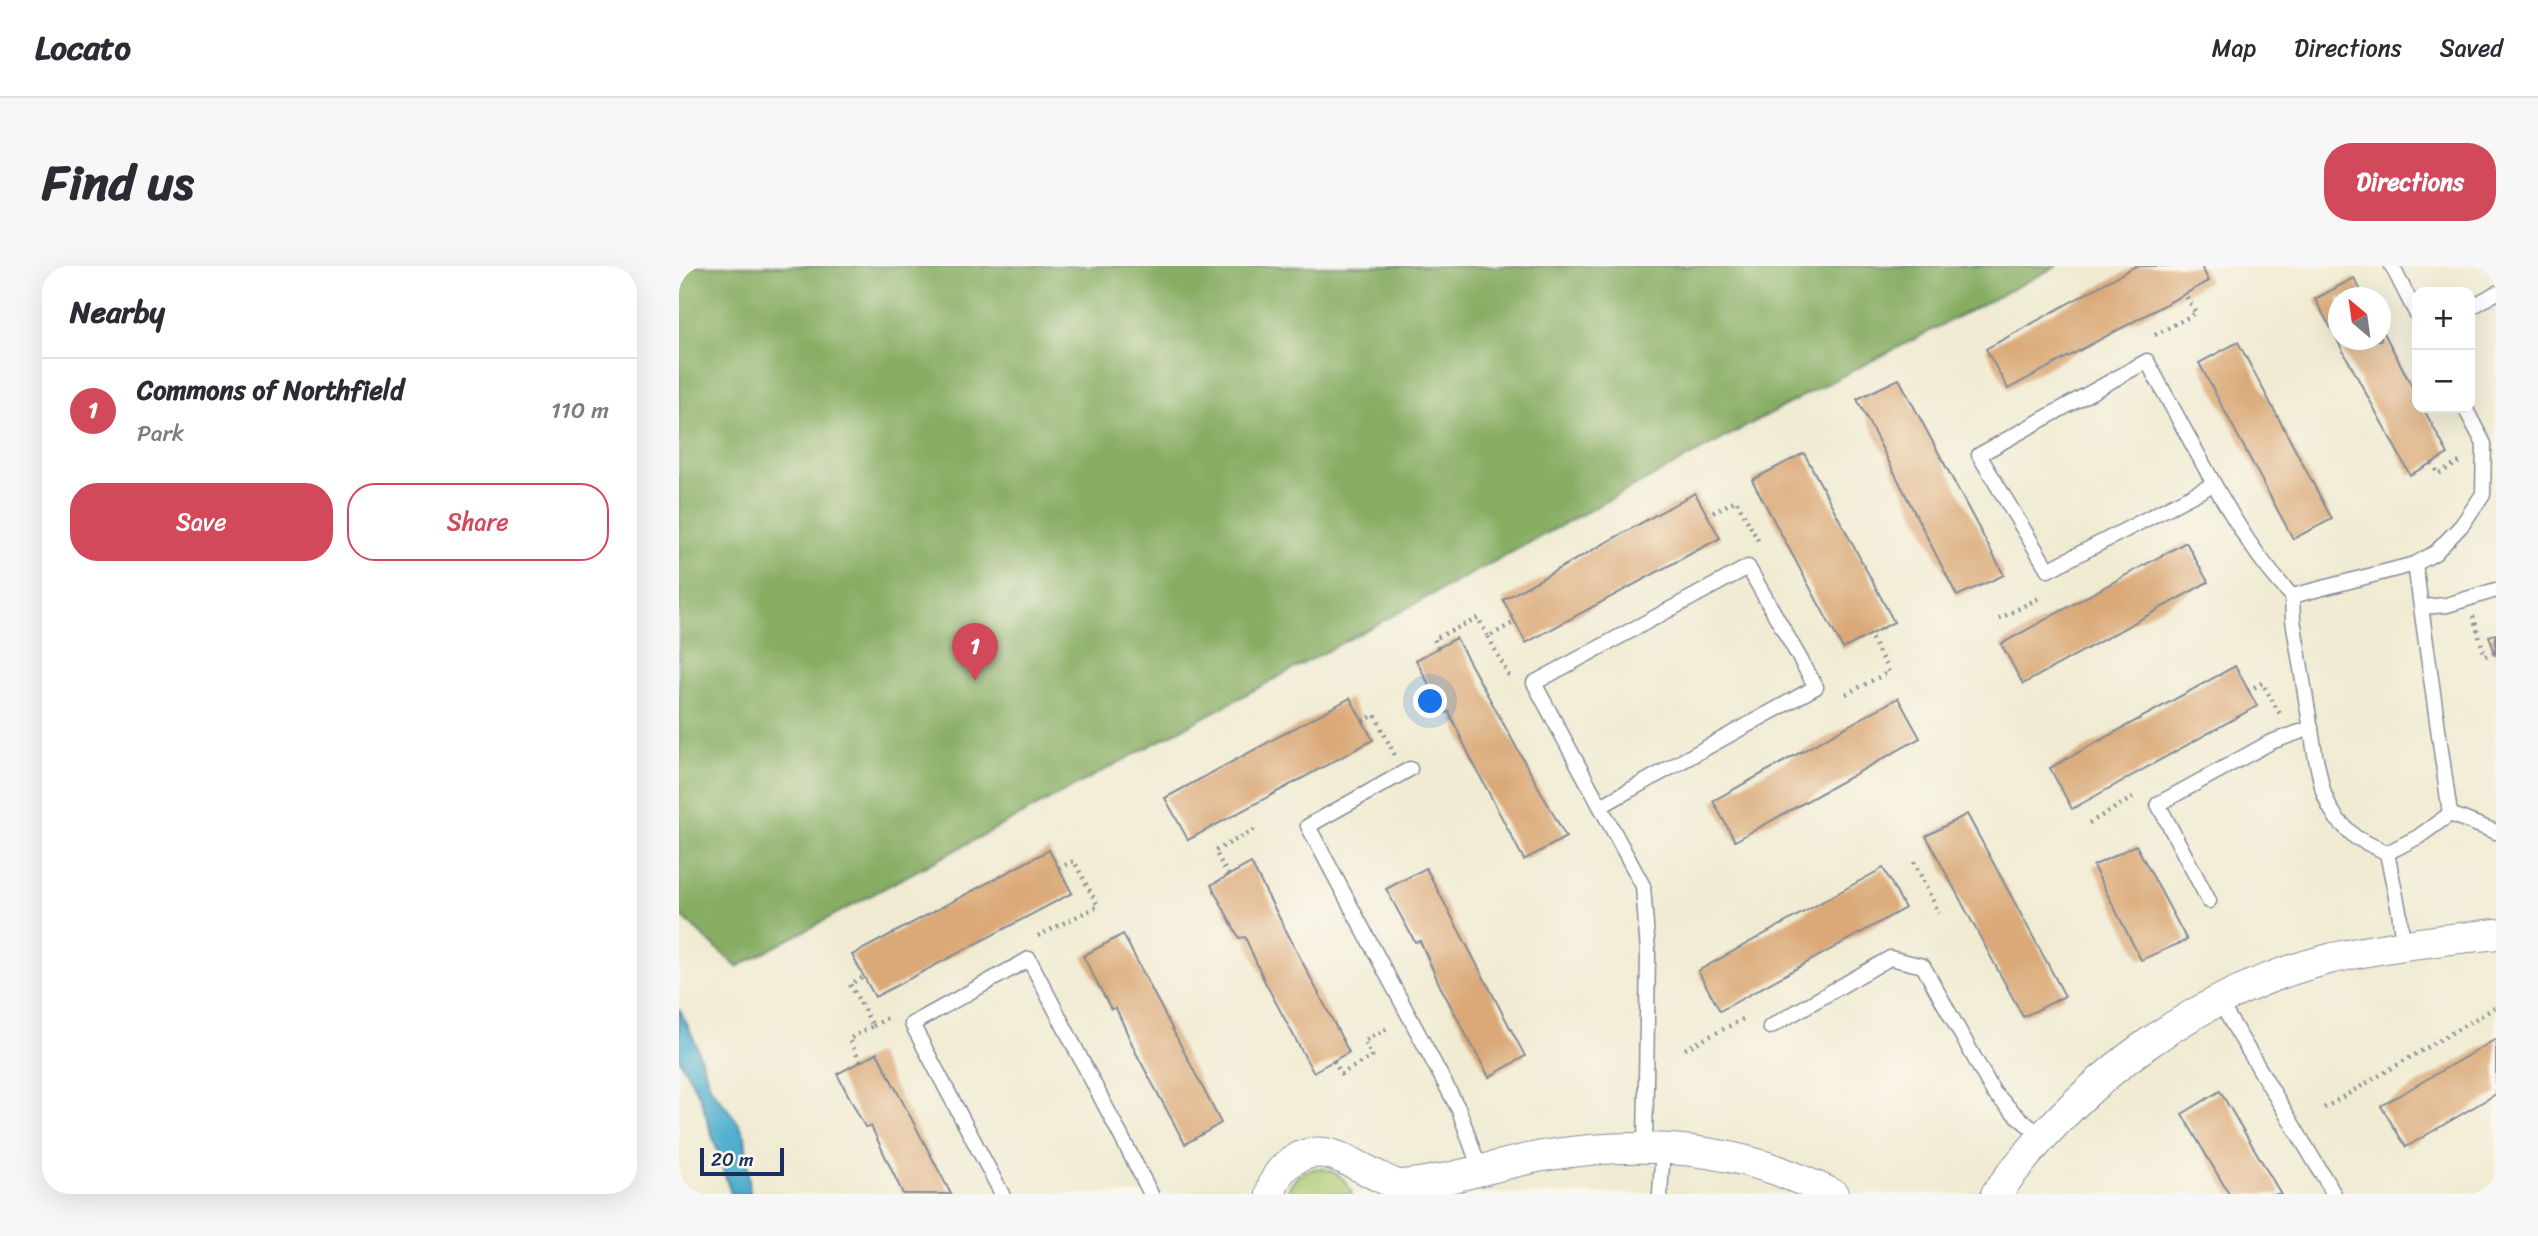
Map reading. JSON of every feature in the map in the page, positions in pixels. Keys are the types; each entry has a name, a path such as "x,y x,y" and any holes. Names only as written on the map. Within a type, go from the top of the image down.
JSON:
{"street":[{"path":"1996,1194 2076,1100 2115,1067 2181,1021 2219,1001 2254,985 2331,959 2403,944 2496,933"},
{"path":"1271,1194 1274,1182 1291,1161 1318,1151 1335,1154 1394,1190 1542,1157 1594,1149 1653,1149 1724,1156 1779,1171 1833,1194"}],"lane":[{"path":"2392,266 2412,305"},
{"path":"2475,305 2496,293"},
{"path":"2214,484 2048,570 1979,455 2147,361 2246,540 2268,571 2292,596 2293,620 2323,791 2337,819 2355,837 2387,853"},
{"path":"2292,596 2415,564 2435,553 2462,525 2483,494 2484,444 2468,413"},
{"path":"2415,564 2450,814"},
{"path":"1601,806 1817,687 1748,567 1534,683 1643,886 1648,952 1653,1149 1660,1194"},
{"path":"2422,607 2447,605 2496,590"},
{"path":"2209,901 2158,804 2271,742 2311,728"},
{"path":"1410,769 1308,826 1459,1110 1480,1170"},
{"path":"2450,814 2496,832"},
{"path":"2387,853 2418,837 2450,814"},
{"path":"2387,853 2403,944"},
{"path":"1770,1027 1890,958 1923,966 1994,1093 2042,1137"},
{"path":"1002,1194 912,1024 1029,960 1151,1194"},
{"path":"2219,1001 2334,1194"}],"path":[{"path":"2155,335 2196,313 2185,294"},
{"path":"2432,463 2438,474 2468,459"},
{"path":"1707,516 1736,500 1759,542"},
{"path":"1999,619 2041,597"},
{"path":"2472,614 2485,656 2494,653"},
{"path":"1438,648 1434,639 1478,618 1509,676"},
{"path":"1488,637 1515,622"},
{"path":"1846,694 1889,672 1870,635"},
{"path":"2248,691 2262,683 2280,714"},
{"path":"1363,721 1375,715 1395,755"},
{"path":"2089,823 2134,797"},
{"path":"1229,875 1215,851 1258,828"},
{"path":"1038,936 1098,906 1074,861 1059,868"},
{"path":"1914,862 1939,913"},
{"path":"864,977 850,984 873,1026"},
{"path":"2324,1108 2496,1007"},
{"path":"860,1062 849,1039 889,1017"},
{"path":"1685,1049 1745,1018"},
{"path":"1334,1061 1341,1074 1372,1056 1364,1041 1390,1027"}],"green space":[{"path":"679,266 2057,266 1805,395 737,967 679,914"},
{"path":"1320,1168 1340,1176 1352,1194 1286,1194 1299,1175"}],"water":[{"path":"679,1008 693,1037 711,1088 737,1121 745,1136 750,1194 731,1194 700,1097 679,1058"}],"building":[{"path":"2136,266 2201,266 2209,281 2008,389 1986,349"},
{"path":"2354,278 2359,287 2337,287"},
{"path":"2328,292 2328,323 2315,299"},
{"path":"2238,342 2332,519 2293,539 2199,363"},
{"path":"2391,346 2412,386 2412,413 2426,413 2448,454 2410,475 2343,350 2391,350"},
{"path":"1899,379 2004,575 1957,596 1857,399"},
{"path":"1804,453 1894,622 1843,649 1752,480"},
{"path":"1695,493 1720,538 1526,643 1503,600"},
{"path":"2186,542 2208,582 2023,684 2001,644"},
{"path":"2496,634 2496,656 2489,636"},
{"path":"1456,638 1566,837 1524,860 1449,712 1444,713 1416,660"},
{"path":"2235,666 2257,706 2072,809 2050,768"},
{"path":"1350,698 1373,740 1188,840 1165,798"},
{"path":"1898,698 1920,738 1735,841 1713,801"},
{"path":"1967,814 2065,996 2023,1017 1926,836"},
{"path":"2136,845 2187,940 2141,960 2093,866"},
{"path":"1049,850 1072,893 875,997 852,955"},
{"path":"1251,863 1349,1052 1313,1072 1265,982 1245,937 1239,938 1211,885"},
{"path":"1426,868 1525,1056 1489,1077 1440,986 1420,941 1415,942 1386,889"},
{"path":"1883,868 1905,908 1720,1011 1698,971"},
{"path":"1123,934 1221,1123 1185,1144 1136,1053 1116,1008 1111,1009 1083,956"},
{"path":"2496,1039 2496,1094 2406,1147 2381,1106"},
{"path":"877,1053 951,1194 903,1194 871,1126 865,1127 837,1074"},
{"path":"2220,1091 2281,1194 2229,1194 2182,1114"}],"place":[{"name":"Commons of Northfield","path":"975,681"}]}
